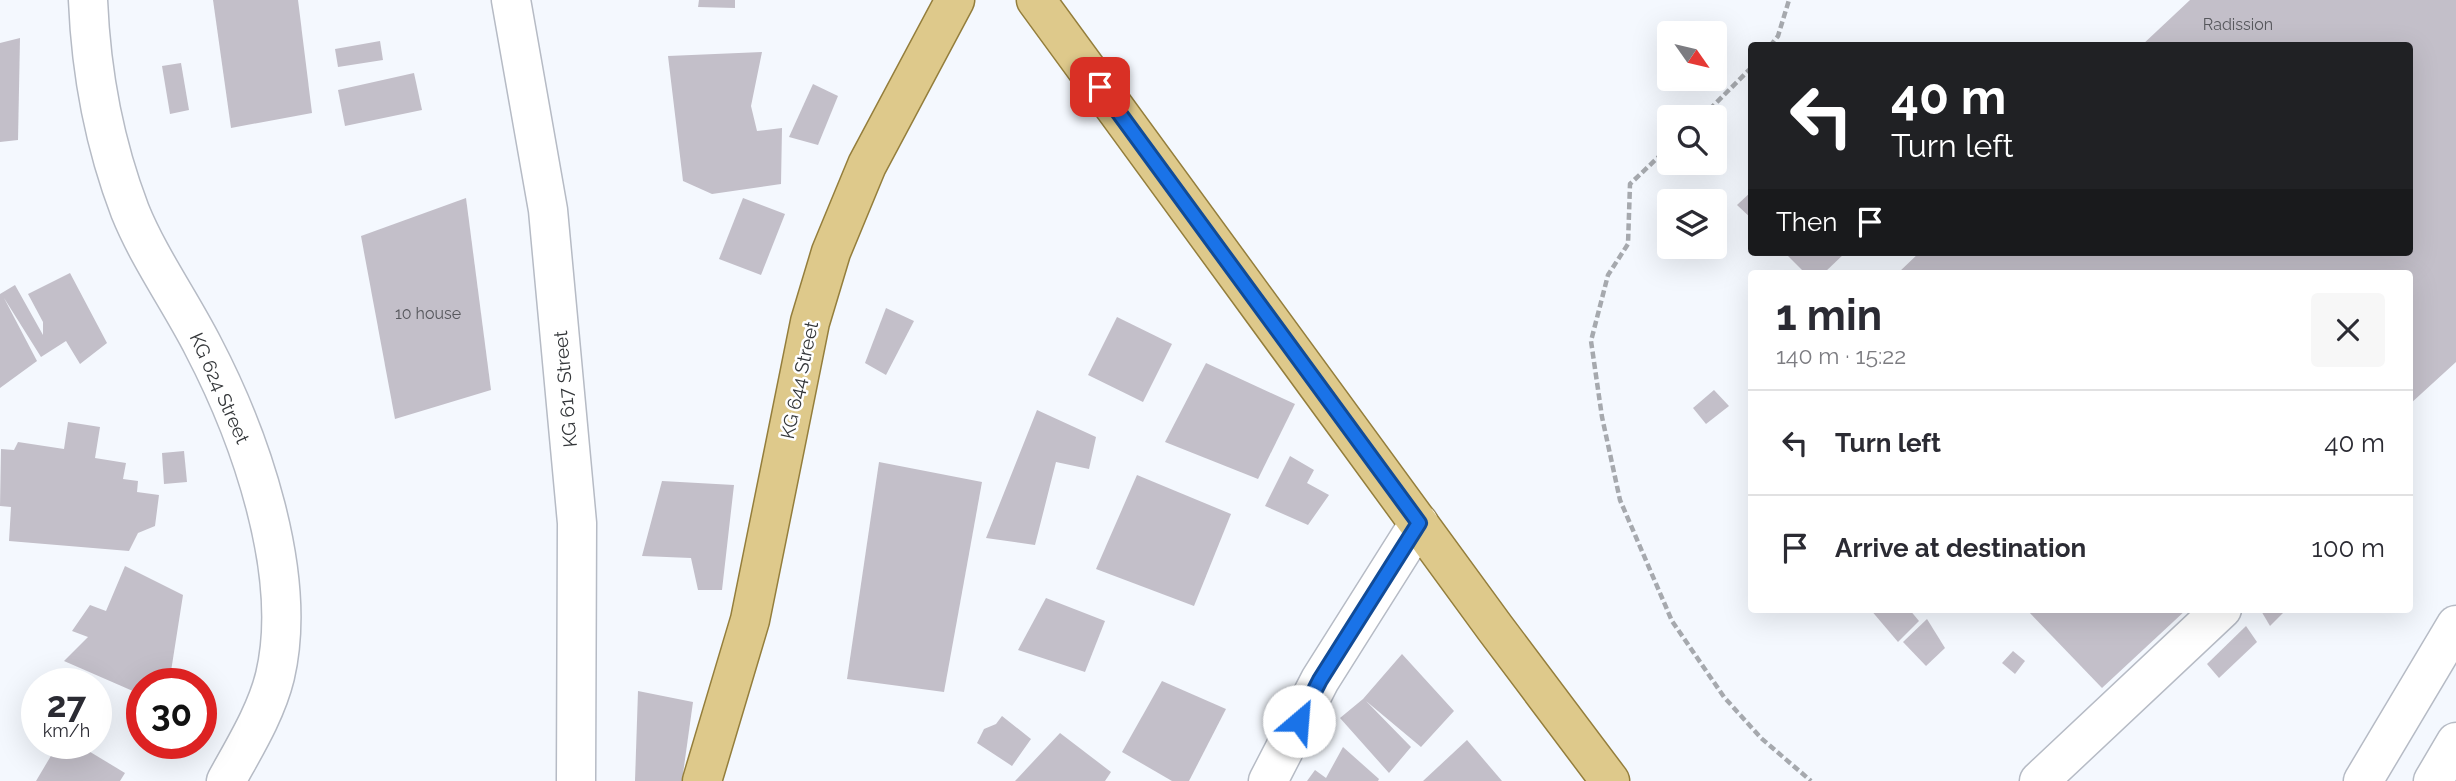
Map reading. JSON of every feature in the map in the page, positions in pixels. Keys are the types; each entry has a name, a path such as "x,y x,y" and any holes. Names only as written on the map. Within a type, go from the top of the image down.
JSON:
{"main road":[{"name":"KG 644 Street","path":"702,781 750,620 810,322 831,252 867,165 955,0"},
{"path":"1036,0 1595,765 1610,781"}],"street":[{"name":"KG 624 Street","path":"88,0 90,50 106,140 131,213 204,348 232,412 263,490 276,560 282,612 275,676 258,722 226,781"},
{"name":"KG 617 Street","path":"512,0 548,210 577,523 576,781"},
{"path":"1268,781 1320,680 1419,523"},
{"path":"2039,781 2218,613"},
{"path":"2362,781 2456,625"},
{"path":"2433,781 2456,741"}],"path":[{"path":"1773,42 1789,0"},
{"path":"1714,105 1748,71"},
{"path":"1657,158 1630,184 1628,244 1608,275 1591,341 1602,417 1620,500 1672,621 1724,697 1761,738 1811,781"}],"building":[{"path":"213,0 298,0 312,113 231,128"},
{"path":"699,0 735,0 735,8 698,7"},
{"path":"2190,0 2456,0 2456,362 2413,401 2413,270 1901,270 1916,256 2413,256 2413,42 2145,42"},
{"path":"20,38 18,140 0,142 0,43"},
{"path":"380,41 383,60 338,67 335,49"},
{"path":"762,52 751,106 757,131 782,128 781,184 712,194 683,181 668,56"},
{"path":"181,63 189,110 170,114 162,66"},
{"path":"414,73 422,110 345,126 338,90"},
{"path":"813,84 838,96 818,145 789,137"},
{"path":"1748,195 1748,215 1737,205"},
{"path":"466,198 491,390 395,419 361,236"},
{"path":"743,198 785,214 761,275 719,259"},
{"path":"1788,256 1842,256 1827,270 1802,270"},
{"path":"70,273 107,343 80,364 66,341 41,357 4,298 37,361 0,388 0,294 15,285 43,335 43,322 28,294"},
{"path":"886,308 914,321 886,375 865,363"},
{"path":"1117,317 1172,344 1143,402 1088,375"},
{"path":"1206,363 1295,404 1258,479 1165,442"},
{"path":"1714,390 1729,406 1706,424 1693,408"},
{"path":"1037,410 1096,437 1089,469 1056,462 1035,545 986,538"},
{"path":"68,422 100,427 95,458 126,463 123,479 138,481 137,492 159,495 155,526 138,533 129,551 9,541 11,507 0,506 1,449 14,450 18,442 64,449"},
{"path":"184,451 187,482 164,484 162,453"},
{"path":"1290,456 1314,470 1307,483 1329,495 1308,525 1265,506"},
{"path":"879,462 982,482 944,692 847,679"},
{"path":"1137,475 1231,514 1194,606 1096,569"},
{"path":"662,481 734,485 722,590 698,590 691,558 642,556"},
{"path":"125,566 183,595 172,668 126,668 126,688 112,682 112,668 80,668 64,661 88,637 72,631 90,605 106,611"},
{"path":"1046,598 1105,621 1085,672 1018,650"},
{"path":"1873,613 1912,613 1919,621 1898,642"},
{"path":"2030,613 2183,613 2102,688"},
{"path":"2262,613 2283,613 2270,626"},
{"path":"1927,619 1945,648 1926,666 1903,642"},
{"path":"2246,626 2257,642 2219,678 2207,664"},
{"path":"2013,651 2025,661 2015,674 2002,663"},
{"path":"1402,654 1454,711 1421,747 1366,701 1411,747 1389,773 1340,718 1363,699"},
{"path":"1162,681 1226,709 1189,781 1172,781 1122,752"},
{"path":"638,691 693,702 682,781 635,781"},
{"path":"1002,716 1031,739 1012,766 977,743 984,729 996,724"},
{"path":"1060,733 1111,772 1105,781 1015,781"},
{"path":"1467,740 1502,781 1423,781"},
{"path":"1343,747 1379,779 1378,781 1307,781 1315,770 1326,778"},
{"path":"49,759 102,759 125,773 120,781 36,781"}],"route":[{"path":"1100,87 1419,523 1320,680 1299,721"}]}
